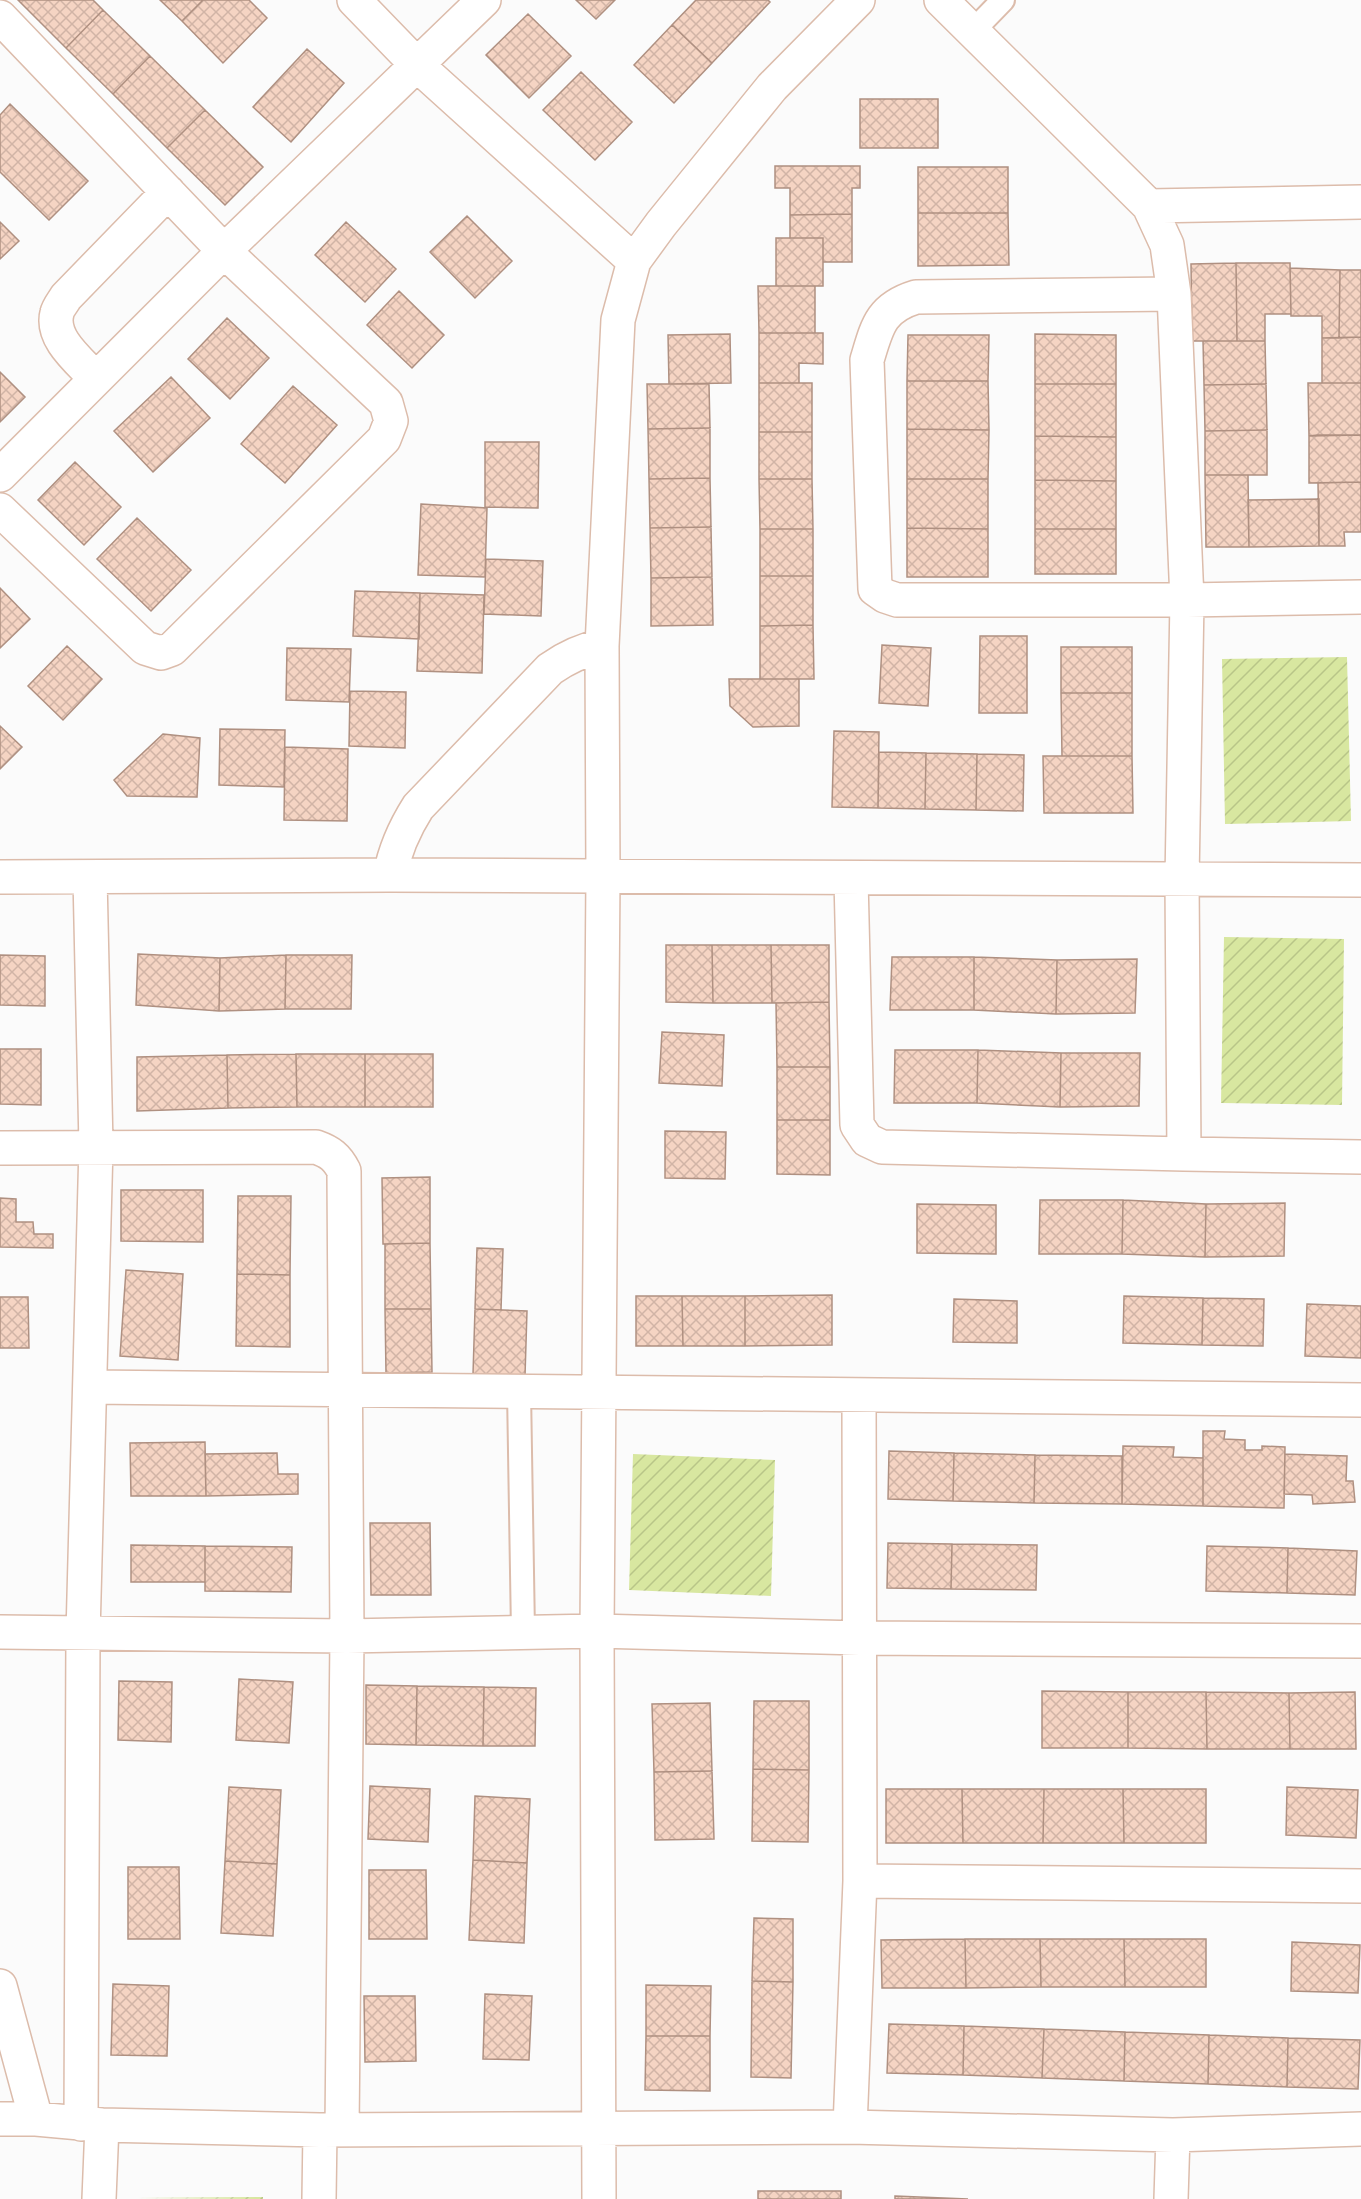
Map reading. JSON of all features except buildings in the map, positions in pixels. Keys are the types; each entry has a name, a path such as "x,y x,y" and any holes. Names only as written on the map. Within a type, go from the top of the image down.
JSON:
{"street":[{"path":"354,0 417,65 634,261"},
{"path":"0,475 224,251 484,0"},
{"path":"599,2199 597,1631 603,877 602,646 618,320 634,261 661,224 772,87 858,0"},
{"path":"941,0 1149,206 1167,244 1174,294 1187,600 1182,880 1184,1154"},
{"path":"0,16 224,251 386,403 391,421 384,439 172,649 161,653 145,648 0,510"},
{"path":"96,379 59,336 56,327 57,313 66,297 168,192"},
{"path":"1149,206 1361,202"},
{"path":"1174,294 916,297 902,302 883,316 874,335 867,360 875,589 897,600 1187,600 1361,597"},
{"path":"390,875 395,850 418,807 549,669 565,657 602,646"},
{"path":"6,871 90,877 390,875 1361,880"},
{"path":"90,877 96,1146 83,1634 92,2125 99,2199"},
{"path":"851,879 857,1125 867,1140 882,1147 1361,1157"},
{"path":"0,1148 316,1147 329,1152 338,1159 344,1171 347,1636 331,2130 319,2199"},
{"path":"90,1387 1361,1400"},
{"path":"850,2127 860,1881 859,1395"},
{"path":"0,1632 347,1636 597,1631 860,1638 1361,1641"},
{"path":"860,1881 1361,1886"},
{"path":"0,1986 36,2119"},
{"path":"0,2119 36,2119 92,2125 331,2130 850,2127 1173,2135 1361,2129"},
{"path":"1172,2199 1173,2135"}],"lane":[{"path":"972,32 1003,0"},
{"path":"519,1391 523,1632"}],"green space":[{"path":"1347,657 1351,821 1225,824 1222,659"},
{"path":"1224,937 1344,939 1342,1105 1221,1103"},
{"path":"633,1454 775,1460 771,1596 629,1590"},
{"path":"263,2197 263,2199 137,2198"}]}
